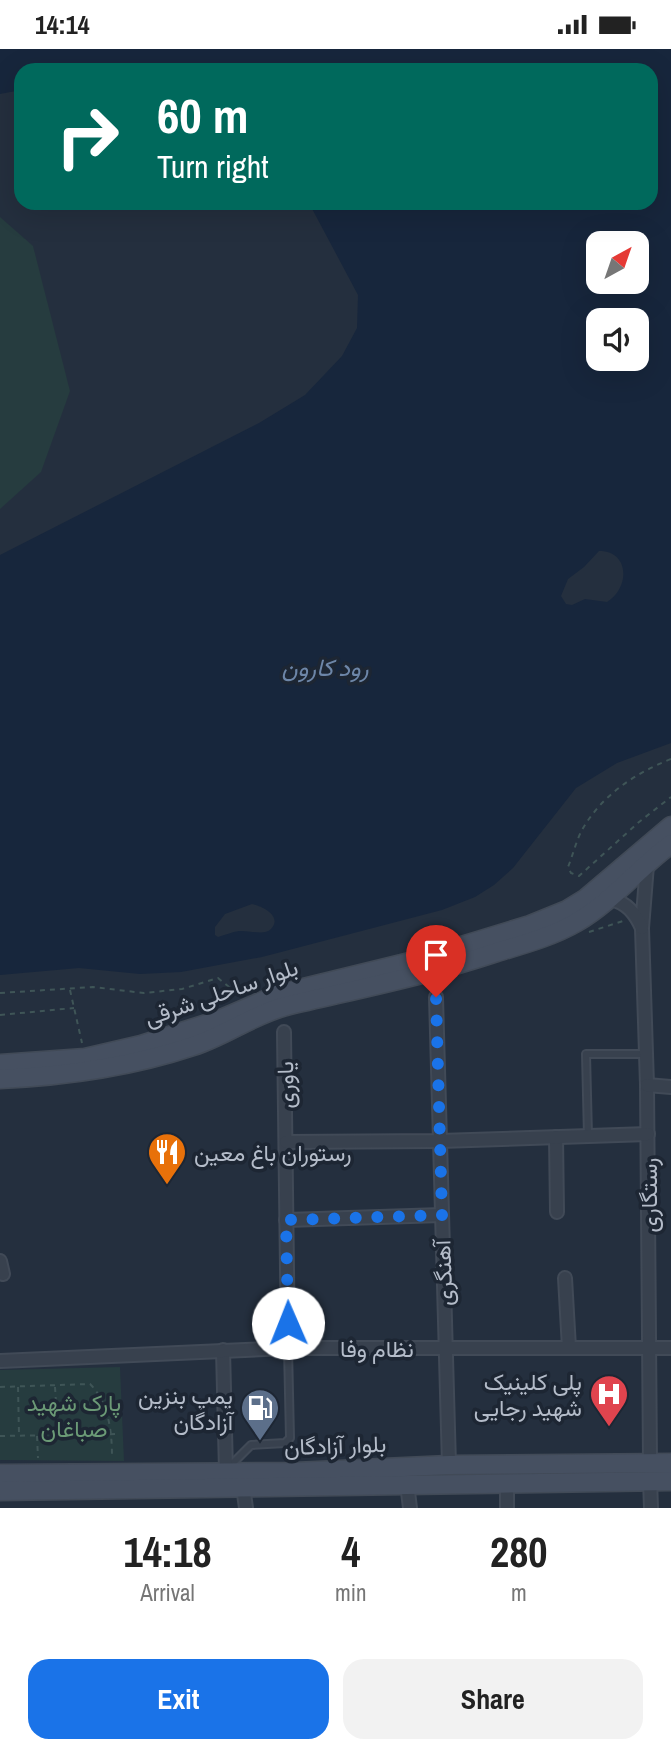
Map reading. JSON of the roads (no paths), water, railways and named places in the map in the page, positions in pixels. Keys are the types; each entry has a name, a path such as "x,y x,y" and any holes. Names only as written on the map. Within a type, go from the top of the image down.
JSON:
{"main road":[{"name":"بلوار ساحلی شرقی","path":"0,1065 85,1058 141,1045 530,925 567,910 601,887 671,826"},
{"name":"بلوار ساحلی شرقی","path":"0,1079 92,1072 144,1060 195,1045 264,1005 282,1007 409,978 536,940 575,923 611,899 671,844"},
{"name":"بلوار آزادگان","path":"0,1491 507,1483 650,1471 671,1463"},
{"name":"بلوار آزادگان","path":"0,1474 295,1472 449,1465 650,1471 671,1481"}],"street":[{"name":"رستگاری","path":"647,865 642,928 648,1134 651,1508"},
{"path":"611,899 628,907 637,916 642,928"},
{"name":"آهنگری","path":"436,997 449,1465"},
{"name":"یاوری","path":"284,1032 288,1349"},
{"path":"647,1085 671,1087"},
{"path":"286,1142 440,1141 648,1134"},
{"path":"556,1137 557,1212"},
{"path":"286,1220 442,1215"},
{"path":"0,1261 3,1274"},
{"path":"565,1278 569,1348"},
{"name":"نظام وفا","path":"0,1361 223,1350 671,1348"},
{"path":"223,1350 226,1471"},
{"path":"507,1483 507,1508"},
{"path":"407,1484 410,1508"},
{"path":"243,1487 246,1508"}],"lane":[{"path":"588,1136 586,1054 646,1054"},
{"path":"226,1471 251,1445 285,1443 290,1438 288,1349"}],"water":[{"name":"رود کارون","path":"0,49 671,49 671,743 617,763 576,788 513,868 475,897 442,910 262,957 181,972 140,974 79,968 0,975 0,555 259,423 305,395 342,356 357,328 358,295 313,210 658,210 658,63 14,63 14,91 0,94","holes":["599,551 617,557 623,571 623,580 615,596 607,602 585,599 572,605 566,604 561,596 568,579","252,904 273,916 274,924 268,931 239,931 218,937 215,935 215,927 225,914"]}],"place":[{"name":"رستوران باغ معین","path":"167,1186"},
{"name":"پلی کلینیک شهید رجایی","path":"609,1428"},
{"name":"پمپ بنزین آزادگان","path":"260,1442"}],"park label":[{"name":"پارک شهید صباغان","path":"74,1415"}]}
